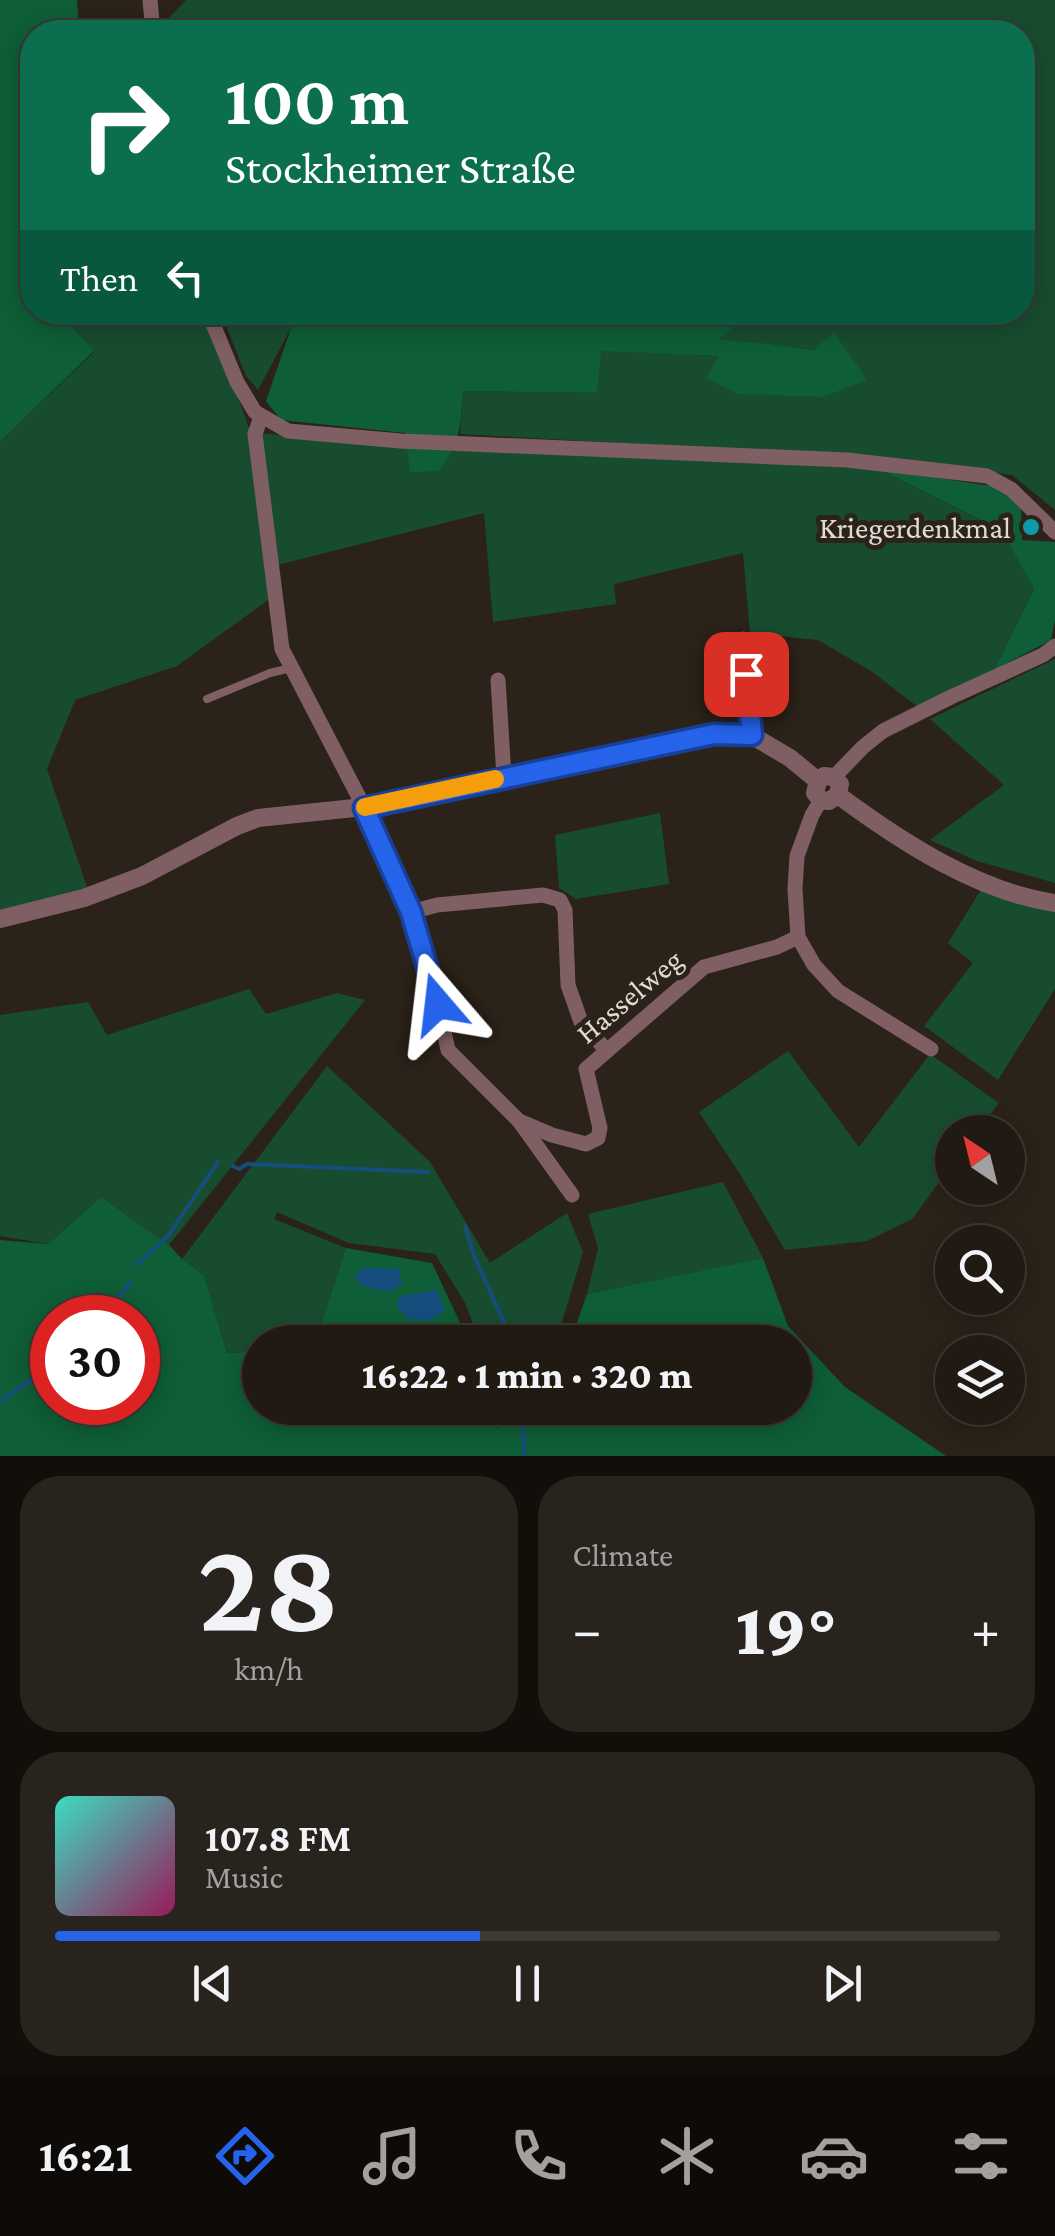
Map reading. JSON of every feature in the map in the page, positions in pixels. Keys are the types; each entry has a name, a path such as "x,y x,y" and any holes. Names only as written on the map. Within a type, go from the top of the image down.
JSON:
{"street":[{"path":"213,325 237,382 261,417 288,432 847,460 988,476 1011,488 1055,532"},
{"path":"261,417 255,434 282,649 364,808 411,912 448,1050 519,1121 572,1195"},
{"path":"743,639 752,735"},
{"path":"932,1049 838,992 814,965 798,937 797,856 812,815 828,788 863,747 883,731 1044,655 1055,646"},
{"path":"498,680 504,778"},
{"path":"0,920 84,898 142,876 258,818 364,808 714,734 752,735 882,825 976,880 1055,903"},
{"path":"411,912 437,904 543,895 560,900 565,910 568,985 581,1022 607,1051"},
{"name":"Hasselweg","path":"519,1121 586,1144 598,1138 600,1128 586,1069 704,966 776,947 798,937"}],"lane":[{"path":"208,699 291,668"}],"green space":[{"path":"0,0 77,0 78,20 20,20 20,325 69,325 94,351 0,442"},
{"path":"186,0 1055,0 1055,510 1012,475 896,458 460,434 463,391 596,393 600,350 720,356 814,350 716,341 735,325 1035,325 1035,20 167,20"},
{"path":"69,325 209,325 252,436 271,598 177,666 75,700 47,769 88,890 0,911 0,442 94,352"},
{"path":"226,325 291,325 258,390 246,376"},
{"path":"736,325 718,340 814,350 834,332 867,380 823,397 738,394 706,378 719,356 601,351 597,393 463,391 458,433 447,460 439,471 410,472 405,433 281,420 266,401 291,328"},
{"path":"260,433 407,448 411,472 455,448 879,469 1001,530 1034,589 994,670 918,707 871,671 818,640 750,633 743,553 614,584 616,604 493,622 484,513 277,565"},
{"path":"879,469 1011,489 1021,507 1022,540 1055,542 1055,621 1051,640 994,670 1034,589 1001,530"},
{"path":"1055,659 1055,883 977,861 930,840 1004,785 930,719"},
{"path":"660,813 669,884 576,899 559,888 555,835"},
{"path":"982,888 1055,906 1055,989 998,1080 924,1026 973,963 948,943"},
{"path":"249,989 266,1014 337,993 365,1000 169,1245 101,1197 48,1244 0,1236 0,1015 88,1002 107,1035"},
{"path":"788,1051 859,1147 930,1054 999,1103 990,1115 935,1115 935,1188 912,1219 867,1241 785,1250 699,1112"},
{"path":"327,1066 430,1162 490,1263 567,1213 583,1252 561,1325 473,1325 465,1303 435,1254 349,1243 277,1212 274,1219 346,1248 321,1325 242,1325 242,1352 227,1353 204,1275 182,1259"},
{"path":"723,1182 763,1258 587,1294 598,1249 588,1214"},
{"path":"101,1197 169,1245 204,1275 227,1353 242,1352 242,1425 812,1425 812,1352 845,1387 946,1456 0,1456 0,1240 48,1244"},
{"path":"346,1248 432,1263 461,1325 321,1325"},
{"path":"763,1258 788,1325 576,1325 587,1294"}],"water":[{"path":"361,1268 399,1269 402,1284 390,1292 366,1287 356,1280"},
{"path":"437,1290 445,1311 431,1320 410,1320 396,1305 400,1296"}],"waterway":[{"path":"137,1264 168,1236 218,1162"},
{"path":"233,1166 428,1172"},
{"path":"465,1226 505,1325"},
{"path":"120,1295 130,1282"},
{"path":"0,1401 30,1380"},
{"path":"523,1425 524,1456"}],"slow traffic":[{"path":"365,807 495,779"}],"place":[{"name":"Kriegerdenkmal","path":"1031,527"}],"route":[{"path":"438,1004 411,912 364,808 714,734 752,735 746,674"}]}
